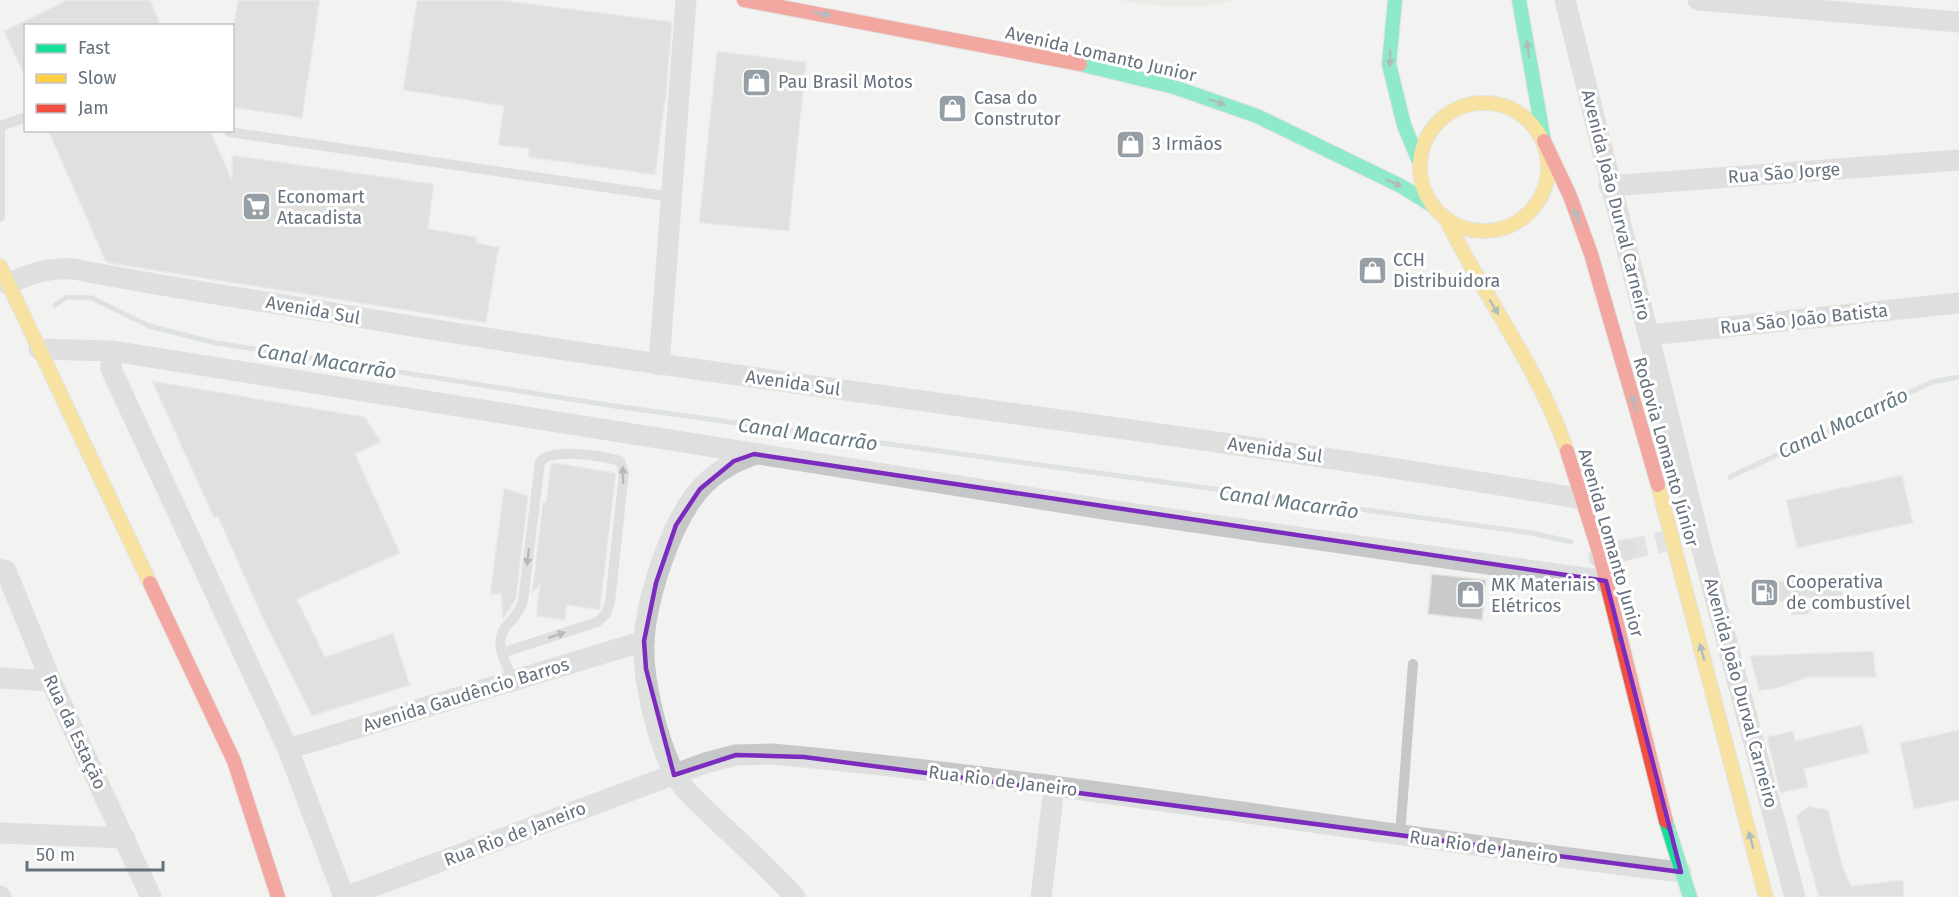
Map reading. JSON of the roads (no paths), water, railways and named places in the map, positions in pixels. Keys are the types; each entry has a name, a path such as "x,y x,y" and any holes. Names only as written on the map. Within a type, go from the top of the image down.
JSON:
{"main road":[{"name":"Avenida Lomanto Junior","path":"744,0 1059,59 1174,87 1257,116 1401,186 1430,204"},
{"path":"1395,0 1389,64 1404,125 1419,161 1421,183 1430,204 1446,219 1466,229 1488,232 1509,227 1527,216 1540,200 1548,181 1549,161 1544,141 1533,124 1517,111 1498,104 1477,103 1456,109 1438,122 1425,140 1419,161"},
{"name":"Rodovia Lomanto Júnior","path":"1519,0 1544,141 1557,165 1589,252 1656,475 1766,897"},
{"name":"Avenida Lomanto Junior","path":"1446,219 1467,262 1539,384 1563,438 1606,581 1681,873 1690,897"},
{"path":"4,275 234,761 278,897"}],"street":[{"path":"659,365 686,0"},
{"name":"Avenida João Durval Carneiro","path":"1565,0 1649,335 1689,536 1795,897"},
{"path":"1698,0 1856,6 1959,22"},
{"name":"Rua São Jorge","path":"1610,186 1959,159"},
{"name":"Avenida Sul","path":"4,275 57,268 74,269 553,350 1063,419 1454,477 1582,499"},
{"name":"Rua São João Batista","path":"1649,335 1959,303"},
{"path":"35,341 112,351 1108,510 1606,581"},
{"path":"112,351 111,369 119,388 288,749 345,897"},
{"path":"754,454 734,461 712,477 700,489 676,525 656,583 644,642 654,710 674,775 786,895"},
{"path":"1599,556 1626,550"},
{"name":"Rua da Estação","path":"0,569 6,571 51,681 151,897"},
{"name":"Avenida Gaudêncio Barros","path":"288,749 644,642"},
{"path":"0,678 51,681"},
{"name":"Rua Rio de Janeiro","path":"345,897 674,775 736,755 772,753 1054,788 1681,873"},
{"path":"1041,897 1054,788"},
{"path":"0,832 125,838"}],"lane":[{"path":"0,217 1,125 24,118"},
{"path":"229,132 672,197"},
{"path":"502,653 597,622 606,614 610,602 624,472 620,461 558,453 547,455 540,462 523,601 501,634 499,642 502,653 513,680"},
{"path":"1400,835 1413,664"}],"waterway":[{"name":"Canal Macarrão","path":"55,305 67,297 92,298 149,326 216,343 614,406 1532,533 1571,542"},
{"name":"Canal Macarrão","path":"1730,477 1932,382 1959,377"}],"tunnel":[{"path":"1626,550 1679,538"}],"place":[{"name":"Pau Brasil Motos","path":"757,82"},
{"name":"Casa do Construtor","path":"953,108"},
{"name":"3 Irmãos","path":"1131,144"},
{"name":"Economart Atacadista","path":"256,207"},
{"name":"CCH Distribuidora","path":"1372,270"},
{"name":"Cooperativa de combustível","path":"1765,592"},
{"name":"MK Materiais Elétricos","path":"1470,595"}]}
